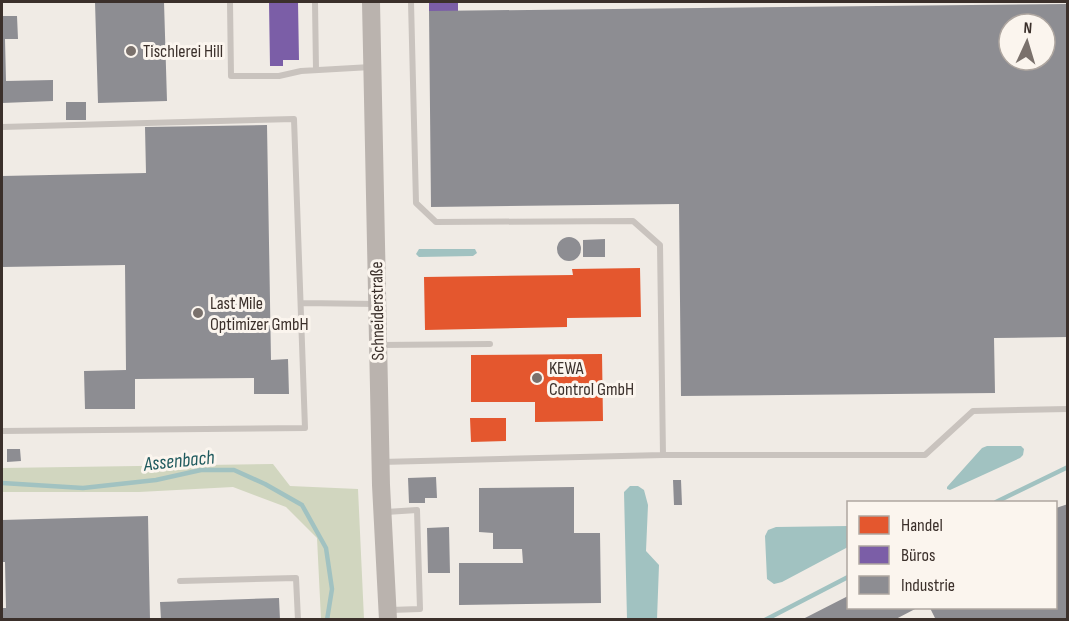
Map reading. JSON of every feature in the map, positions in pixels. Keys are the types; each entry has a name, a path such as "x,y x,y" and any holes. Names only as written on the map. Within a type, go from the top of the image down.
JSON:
{"main road":[{"name":"Schneiderstraße","path":"371,2 382,513 387,615"}],"lane":[{"path":"230,2 231,76 279,76 316,70 372,67"},
{"path":"315,2 316,70"},
{"path":"411,2 416,203 436,222 633,221 660,245 663,455"},
{"path":"2,127 294,119 305,428 2,431"},
{"path":"302,303 377,304"},
{"path":"378,345 490,344"},
{"path":"381,462 663,455 926,455 973,411 1068,409"},
{"path":"382,513 417,510 420,609 387,615"},
{"path":"180,581 296,578 298,620"}],"green space":[{"path":"273,464 290,486 358,489 364,619 321,619 317,538 286,507 233,487 139,492 2,492 2,468"}],"water":[{"path":"419,249 475,249 477,253 473,256 419,257 416,254"},
{"path":"1021,446 1024,449 1020,458 950,490 947,489 982,448"},
{"path":"630,486 638,486 644,490 648,505 646,551 659,565 657,619 627,619 624,492"},
{"path":"847,526 847,548 774,584 767,579 765,536 768,530 776,527"}],"building: Handel":[{"path":"640,268 641,317 567,318 567,327 425,330 424,277 573,275 572,269"},
{"name":"KEWA Control GmbH","path":"602,354 603,421 535,422 535,402 471,402 471,355"},
{"path":"470,418 506,418 506,441 471,442"}],"building: Büros":[{"path":"269,2 298,2 299,60 283,60 283,66 270,66"},
{"path":"429,2 458,2 458,11 429,11"}],"building: Industrie":[{"name":"Tischlerei Hill","path":"95,2 164,2 167,101 98,103"},
{"path":"1068,4 1068,337 994,338 995,393 681,396 679,204 431,207 429,11"},
{"path":"2,16 17,16 18,39 5,39 6,81 53,80 53,101 2,103"},
{"path":"66,102 86,102 86,120 66,120"},
{"name":"Last Mile Optimizer GmbH","path":"267,125 271,360 288,359 289,394 254,394 254,378 135,379 135,409 85,409 84,371 126,370 125,265 2,267 2,176 146,173 145,127"},
{"path":"569,237 578,240 581,249 578,258 569,261 560,258 557,249 560,240"},
{"path":"605,239 605,257 583,257 583,240"},
{"path":"7,449 20,449 21,461 7,462"},
{"path":"436,477 437,498 425,498 425,503 409,503 408,478"},
{"path":"673,480 681,480 682,505 674,505"},
{"path":"574,487 574,533 600,533 601,603 459,605 459,563 523,563 522,549 493,549 493,533 479,532 479,488"},
{"path":"1068,504 1068,620 936,620 930,609 1057,609 1057,508"},
{"path":"148,516 150,620 2,620 2,608 6,608 5,562 2,562 2,520"},
{"path":"449,527 450,573 428,573 427,528"},
{"path":"847,597 847,609 915,609 894,620 801,620"},
{"path":"279,598 280,620 161,620 160,602"}],"waterway":[{"name":"Assenbach","path":"998,501 1068,467"},
{"name":"Assenbach","path":"2,483 83,488 156,480 201,470 234,470 302,505 326,548 332,589 327,620"},
{"name":"Assenbach","path":"765,620 847,578"}],"place":[{"name":"Tischlerei Hill","path":"131,51"},
{"name":"Last Mile Optimizer GmbH","path":"198,313"},
{"name":"KEWA Control GmbH","path":"537,378"}]}
